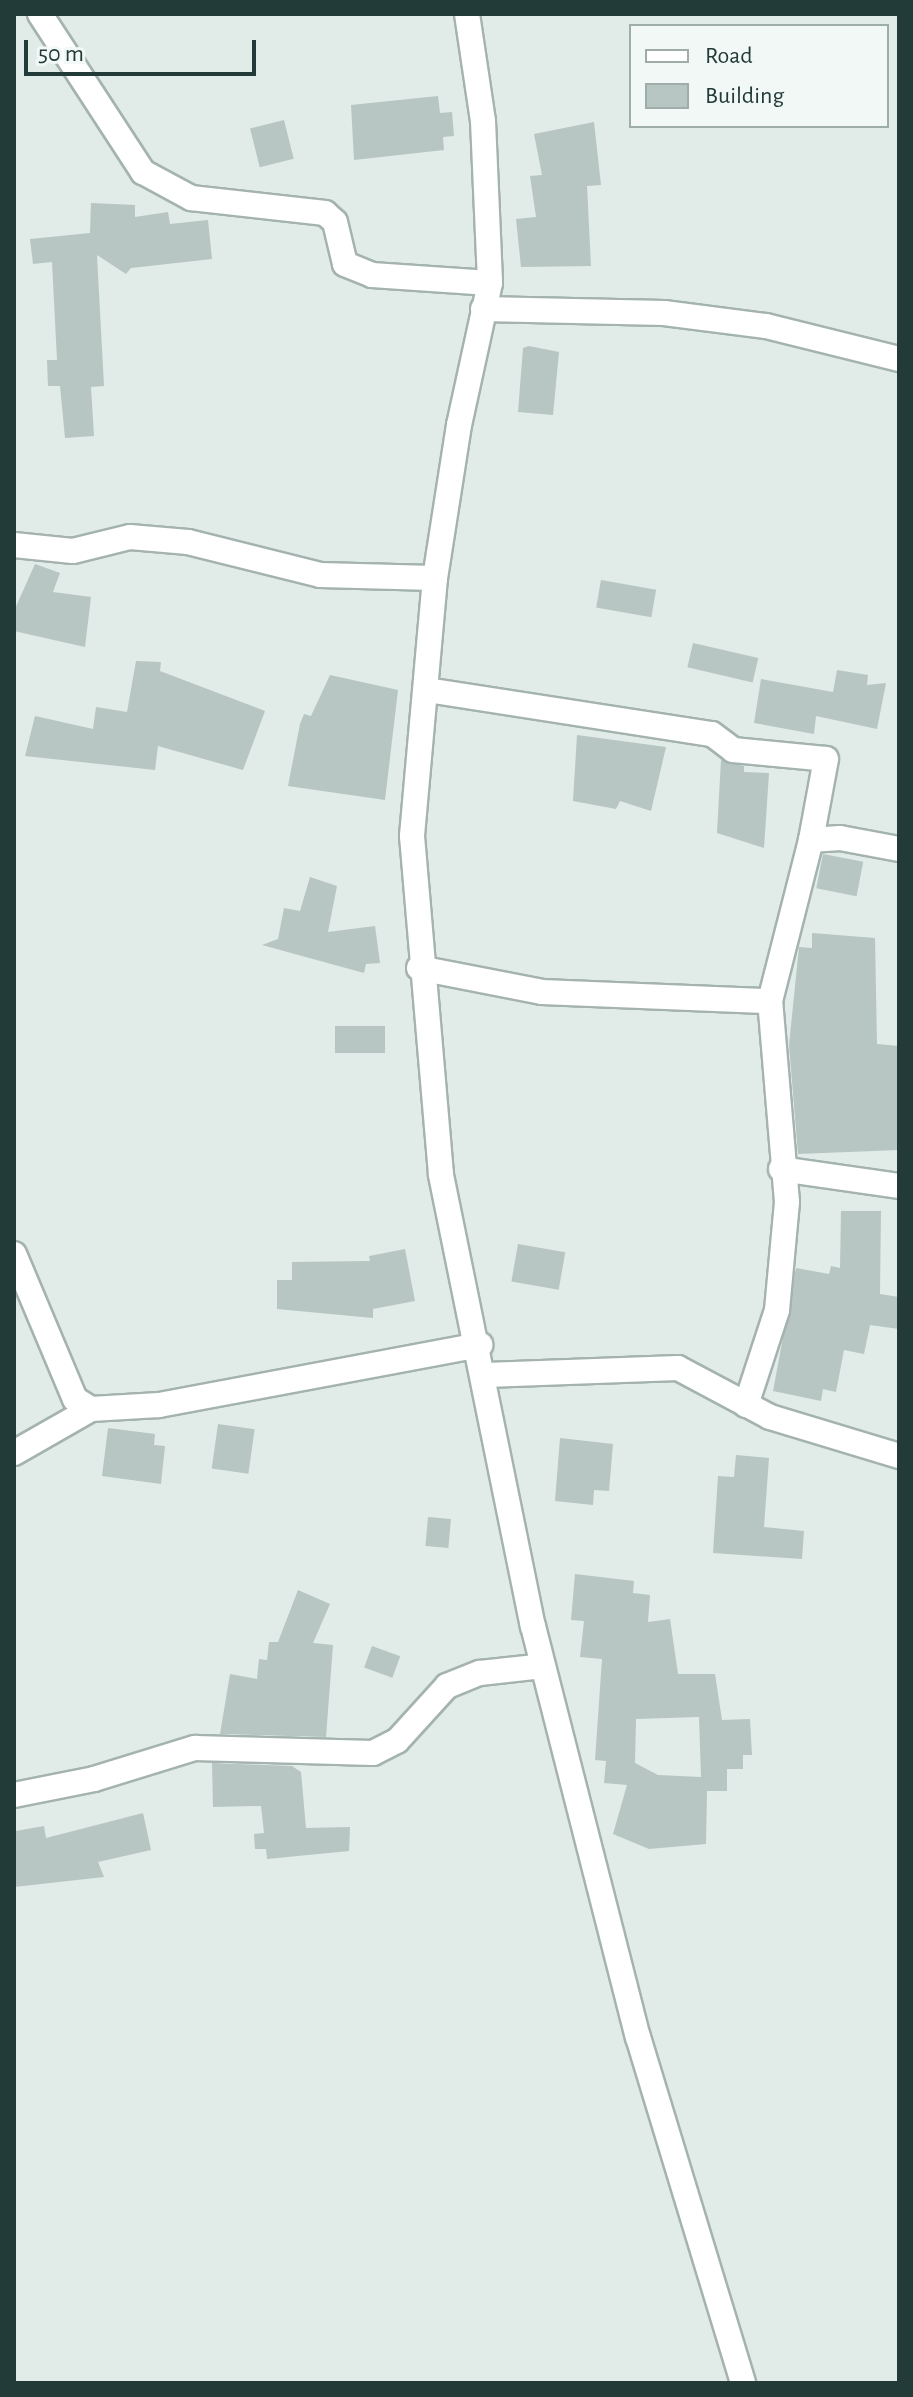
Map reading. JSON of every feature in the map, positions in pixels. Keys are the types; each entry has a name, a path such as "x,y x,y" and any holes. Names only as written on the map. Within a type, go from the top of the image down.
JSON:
{"street":[{"path":"40,14 143,172 191,198 325,213 335,222 345,264 372,275 490,283"},
{"path":"467,14 485,148 490,283 435,578 412,836 419,968 441,1175 480,1345 543,1666 638,2037 743,2383"},
{"path":"483,309 664,313 766,326 899,359"},
{"path":"14,545 73,551 130,537 174,541 320,575 435,578"},
{"path":"427,690 712,734 733,750 826,759 811,840 770,1001 781,1169 787,1202 777,1310 746,1405"},
{"path":"811,840 840,838 899,849"},
{"path":"419,968 542,992 770,1001"},
{"path":"781,1169 899,1186"},
{"path":"14,1254 75,1399 91,1409"},
{"path":"14,1453 91,1409 159,1405 480,1345"},
{"path":"486,1375 678,1368 746,1405 899,1456"},
{"path":"14,1795 94,1779 195,1748 373,1753 397,1741 447,1686 480,1673 543,1666"}],"building":[{"path":"438,96 440,113 452,112 454,136 443,137 444,150 354,160 351,105"},
{"path":"284,120 294,159 260,167 250,128"},
{"path":"594,122 601,185 587,186 591,266 521,267 516,219 536,217 530,176 542,175 534,134"},
{"path":"91,203 135,205 135,217 168,212 170,224 208,220 212,259 131,268 126,274 97,255 104,386 91,387 94,436 65,438 60,386 48,386 47,360 57,360 52,262 33,264 30,239 90,233"},
{"path":"529,346 559,352 553,415 518,412 523,348"},
{"path":"35,564 60,573 53,592 91,597 85,647 14,631 14,611"},
{"path":"601,580 656,590 651,617 596,608"},
{"path":"693,643 758,658 753,682 687,667"},
{"path":"136,661 161,662 160,671 265,711 243,770 158,746 155,770 25,756 35,716 93,729 96,707 127,712"},
{"path":"837,670 868,675 867,685 886,683 877,729 816,716 814,734 754,723 761,679 833,692"},
{"path":"330,675 398,690 385,800 288,786 300,724 304,714 311,716"},
{"path":"577,735 666,747 651,811 620,801 616,809 573,801"},
{"path":"721,760 744,766 744,772 769,773 764,848 717,833"},
{"path":"823,854 863,862 857,896 816,888"},
{"path":"310,877 337,886 328,932 375,926 380,963 366,964 364,973 262,945 278,939 284,908 300,911"},
{"path":"812,933 875,938 877,1044 899,1046 899,1150 798,1154 789,1045 799,947 812,948"},
{"path":"335,1026 385,1026 385,1053 335,1053"},
{"path":"841,1211 881,1211 880,1294 899,1297 899,1329 870,1325 864,1354 844,1350 836,1392 823,1389 821,1401 773,1391 796,1268 829,1274 831,1266 840,1268"},
{"path":"518,1244 565,1252 559,1290 511,1281"},
{"path":"405,1249 415,1301 373,1309 373,1318 277,1309 277,1280 292,1280 292,1262 370,1261 369,1256"},
{"path":"218,1424 255,1429 248,1474 212,1469"},
{"path":"108,1428 155,1434 154,1445 165,1446 161,1484 102,1476"},
{"path":"560,1438 613,1444 609,1491 594,1490 593,1505 555,1501"},
{"path":"736,1455 769,1458 764,1527 804,1531 802,1559 713,1553 718,1476 734,1477"},
{"path":"428,1517 451,1519 448,1548 425,1546"},
{"path":"575,1574 634,1581 633,1593 650,1595 648,1622 670,1619 678,1674 715,1674 722,1720 750,1719 752,1755 743,1755 743,1769 727,1769 727,1791 707,1791 706,1844 649,1849 613,1834 627,1785 604,1783 606,1761 595,1760 602,1659 580,1657 584,1621 571,1620","holes":["699,1717 701,1777 658,1775 635,1763 636,1719"]},
{"path":"298,1590 330,1604 313,1643 333,1645 326,1737 220,1734 230,1674 257,1679 259,1659 267,1660 269,1642 278,1642"},
{"path":"372,1646 400,1656 392,1678 364,1668"},
{"path":"212,1763 292,1766 301,1772 306,1828 350,1827 349,1851 267,1859 266,1849 255,1849 254,1834 264,1833 261,1806 213,1807"},
{"path":"143,1813 151,1850 98,1862 104,1877 14,1887 16,1831 44,1826 46,1838"}]}
